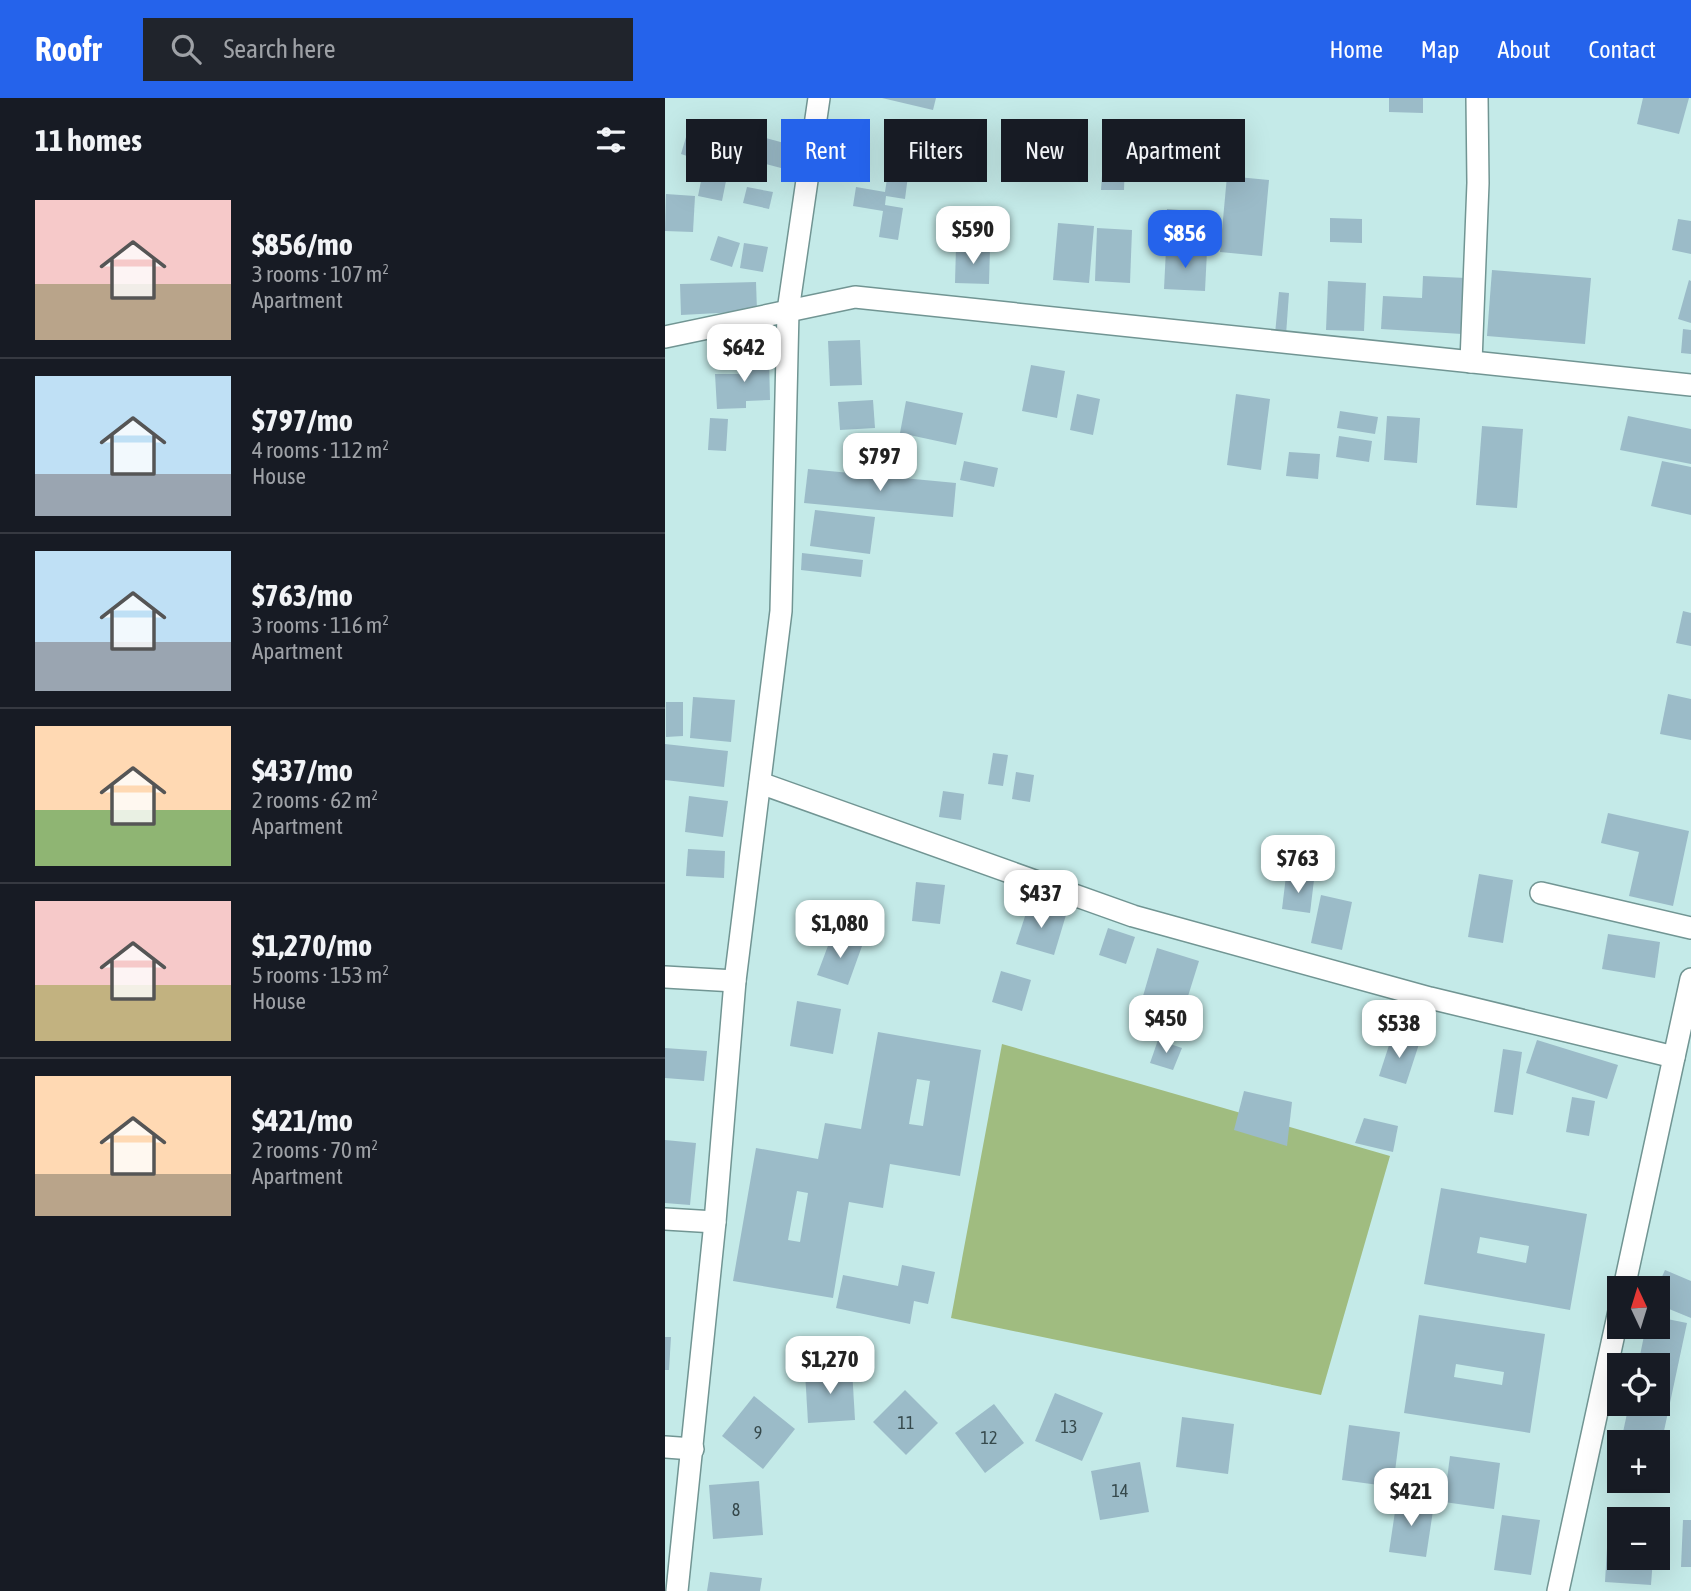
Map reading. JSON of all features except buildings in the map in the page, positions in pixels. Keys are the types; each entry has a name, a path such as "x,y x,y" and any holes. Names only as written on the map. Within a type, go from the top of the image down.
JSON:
{"street":[{"path":"677,1591 715,1222 735,981 781,611 788,311 819,98"},
{"path":"1471,362 1478,183 1476,98"},
{"path":"665,337 855,297 1691,385"},
{"path":"760,783 1133,916 1430,998 1674,1057"},
{"path":"1541,893 1691,928"},
{"path":"665,977 735,981"},
{"path":"1627,1276 1691,979"},
{"path":"665,1219 715,1222"},
{"path":"1558,1591 1613,1339"},
{"path":"665,1447 692,1449"}],"green space":[{"path":"1002,1044 1390,1156 1321,1395 951,1318"}]}
